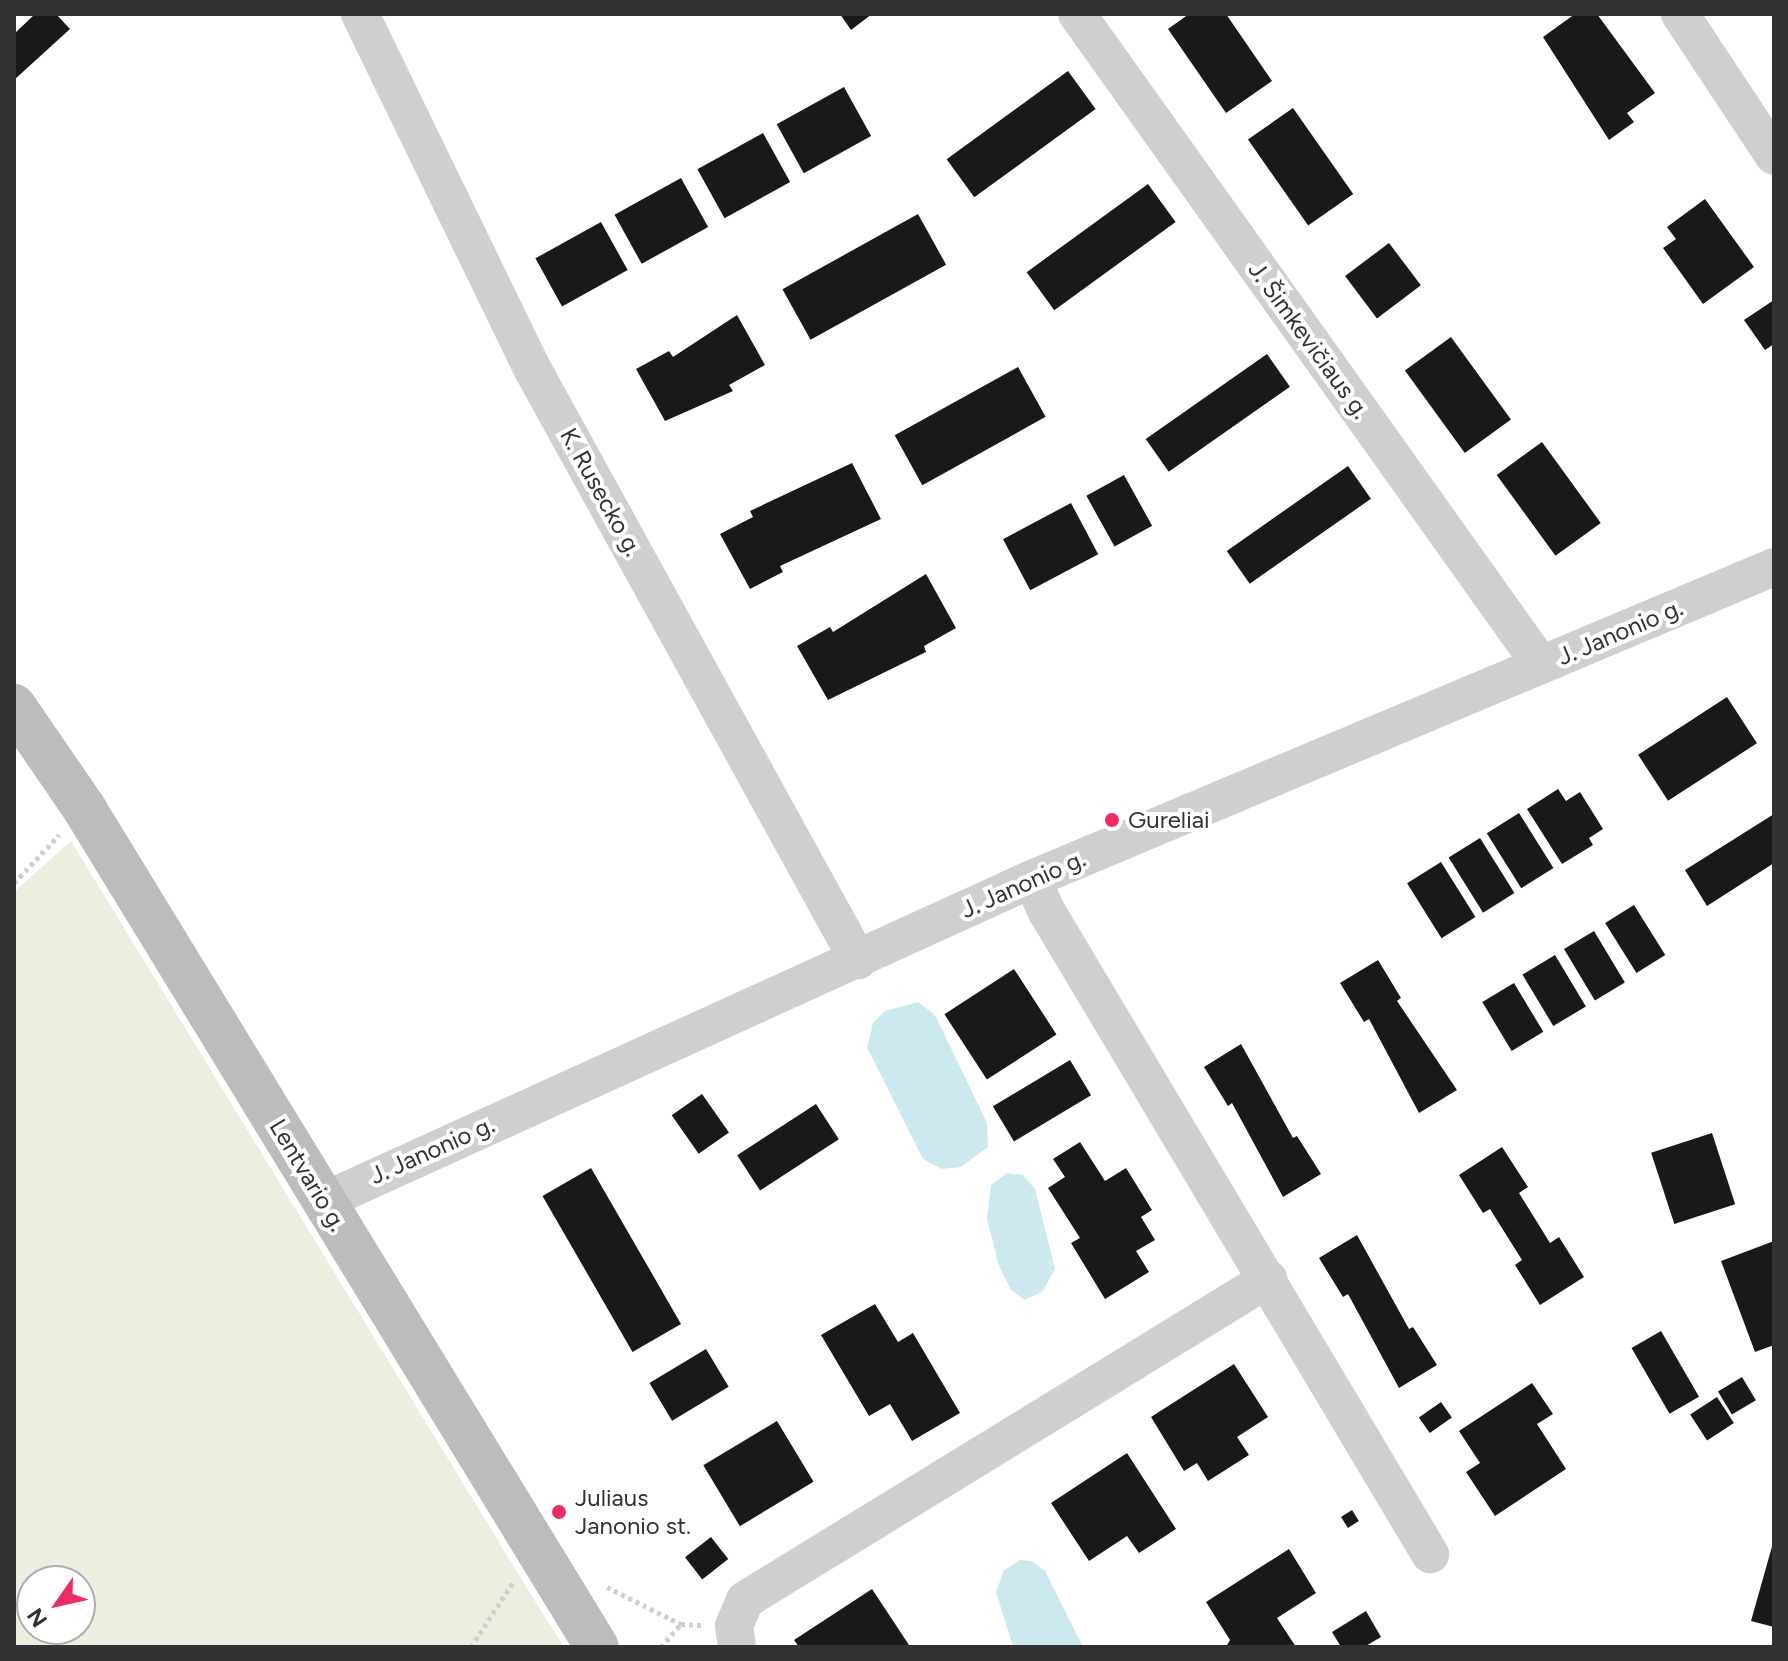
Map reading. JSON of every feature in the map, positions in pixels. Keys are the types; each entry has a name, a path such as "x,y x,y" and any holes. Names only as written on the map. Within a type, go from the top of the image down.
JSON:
{"main road":[{"name":"Lentvario g.","path":"14,706 84,808 597,1647"}],"street":[{"name":"K. Rusecko g.","path":"360,14 520,344 858,960"},
{"name":"J. Šimkevičiaus g.","path":"1077,14 1541,665"},
{"path":"1680,14 1774,156"},
{"name":"J. Janonio g.","path":"324,1201 1032,879 1774,567"},
{"path":"1032,879 1430,1554"},
{"path":"736,1637 745,1600 1268,1279"}],"path":[{"path":"14,883 84,808"},
{"path":"471,1647 547,1566 602,1584 681,1624 736,1637"},
{"path":"661,1647 681,1624"}],"green space":[{"path":"71,841 564,1647 14,1647 14,892"}],"water":[{"path":"918,1002 935,1015 987,1123 988,1147 961,1167 942,1169 923,1159 867,1047 873,1023 885,1011"},
{"path":"1007,1173 1023,1175 1035,1189 1055,1269 1043,1291 1025,1300 1011,1290 999,1266 987,1219 991,1185"},
{"path":"1020,1560 1032,1561 1045,1571 1083,1647 1013,1647 996,1592 1004,1570"}],"building":[{"path":"35,14 56,14 70,29 14,80 14,34"},
{"path":"840,14 872,14 851,30"},
{"path":"1189,14 1226,14 1272,81 1226,113 1168,29"},
{"path":"1575,14 1597,14 1655,93 1627,113 1634,122 1609,140 1543,37"},
{"path":"1068,71 1096,109 974,197 947,159"},
{"path":"844,87 871,136 804,173 777,124"},
{"path":"1293,108 1353,194 1308,226 1248,140"},
{"path":"763,133 790,182 725,218 697,169"},
{"path":"681,178 708,227 642,264 615,215"},
{"path":"1148,184 1176,222 1054,310 1027,272"},
{"path":"1705,199 1754,267 1703,304 1663,248 1676,239 1667,227"},
{"path":"918,214 946,265 811,340 782,289"},
{"path":"601,222 628,270 562,306 535,258"},
{"path":"1389,243 1421,285 1377,318 1345,276"},
{"path":"1774,300 1774,344 1765,350 1744,320"},
{"path":"737,315 765,365 729,385 733,391 665,421 636,369 669,351 673,357"},
{"path":"1451,337 1511,420 1465,453 1405,371"},
{"path":"1267,354 1290,387 1169,472 1146,439"},
{"path":"1018,367 1046,417 922,485 895,435"},
{"path":"1542,442 1601,523 1555,556 1497,475"},
{"path":"852,463 881,519 780,566 783,572 750,589 720,534 753,517 750,511"},
{"path":"1348,466 1371,499 1250,584 1227,551"},
{"path":"1124,475 1152,526 1115,547 1086,496"},
{"path":"1071,503 1098,554 1030,590 1003,539"},
{"path":"926,574 956,628 924,646 926,652 828,700 797,646 830,627 833,632"},
{"path":"1727,697 1757,743 1668,801 1638,755"},
{"path":"1558,789 1566,801 1580,792 1603,829 1589,838 1593,845 1562,864 1527,809"},
{"path":"1519,813 1553,868 1521,888 1487,833"},
{"path":"1774,814 1774,863 1707,906 1685,870"},
{"path":"1480,838 1514,893 1483,913 1449,858"},
{"path":"1441,862 1475,917 1442,938 1407,883"},
{"path":"1634,905 1665,955 1636,973 1605,923"},
{"path":"1594,931 1625,982 1595,1000 1564,949"},
{"path":"1555,955 1586,1006 1553,1026 1522,975"},
{"path":"1378,960 1401,998 1397,1001 1457,1090 1419,1113 1369,1019 1364,1022 1340,983"},
{"path":"1014,969 1056,1034 987,1080 944,1014"},
{"path":"1514,983 1543,1032 1512,1051 1482,1002"},
{"path":"1241,1044 1293,1138 1297,1136 1321,1174 1283,1197 1232,1103 1228,1106 1204,1067"},
{"path":"1070,1060 1091,1095 1014,1141 993,1106"},
{"path":"702,1094 729,1133 699,1154 672,1115"},
{"path":"816,1104 839,1139 760,1190 737,1155"},
{"path":"1712,1133 1735,1204 1674,1224 1651,1153"},
{"path":"1080,1142 1105,1181 1126,1168 1152,1210 1141,1217 1155,1240 1136,1251 1149,1272 1105,1299 1071,1243 1080,1238 1048,1188 1065,1177 1053,1159"},
{"path":"1502,1147 1528,1187 1519,1193 1550,1243 1559,1237 1584,1277 1540,1305 1515,1265 1522,1260 1490,1209 1483,1213 1459,1175"},
{"path":"591,1168 681,1324 633,1352 543,1196"},
{"path":"1357,1235 1409,1329 1413,1327 1437,1365 1399,1388 1348,1294 1343,1297 1319,1258"},
{"path":"1774,1241 1774,1345 1755,1352 1721,1261"},
{"path":"875,1304 898,1342 913,1333 960,1413 912,1441 890,1404 869,1416 821,1335"},
{"path":"1661,1331 1699,1397 1670,1414 1632,1348"},
{"path":"706,1349 729,1387 672,1421 649,1383"},
{"path":"1234,1364 1268,1417 1237,1437 1249,1455 1208,1481 1197,1463 1184,1471 1151,1417"},
{"path":"1742,1377 1756,1400 1732,1415 1718,1391"},
{"path":"1532,1383 1553,1414 1537,1424 1566,1469 1495,1516 1466,1472 1480,1463 1459,1431"},
{"path":"1717,1397 1734,1423 1707,1440 1690,1414"},
{"path":"1441,1402 1452,1418 1430,1433 1419,1417"},
{"path":"777,1421 814,1482 740,1526 703,1465"},
{"path":"1127,1453 1176,1529 1139,1553 1127,1536 1089,1561 1051,1503"},
{"path":"1352,1510 1359,1521 1348,1528 1341,1517"},
{"path":"711,1537 728,1559 702,1579 685,1557"},
{"path":"1774,1543 1774,1627 1751,1621"},
{"path":"1289,1549 1316,1593 1277,1618 1296,1647 1226,1647 1230,1640 1206,1602"},
{"path":"872,1589 909,1645 799,1647 794,1640"},
{"path":"1366,1611 1381,1637 1364,1647 1341,1647 1332,1632"}],"place":[{"name":"Gureliai","path":"1112,820"},
{"name":"Juliaus Janonio st.","path":"559,1512"}]}
